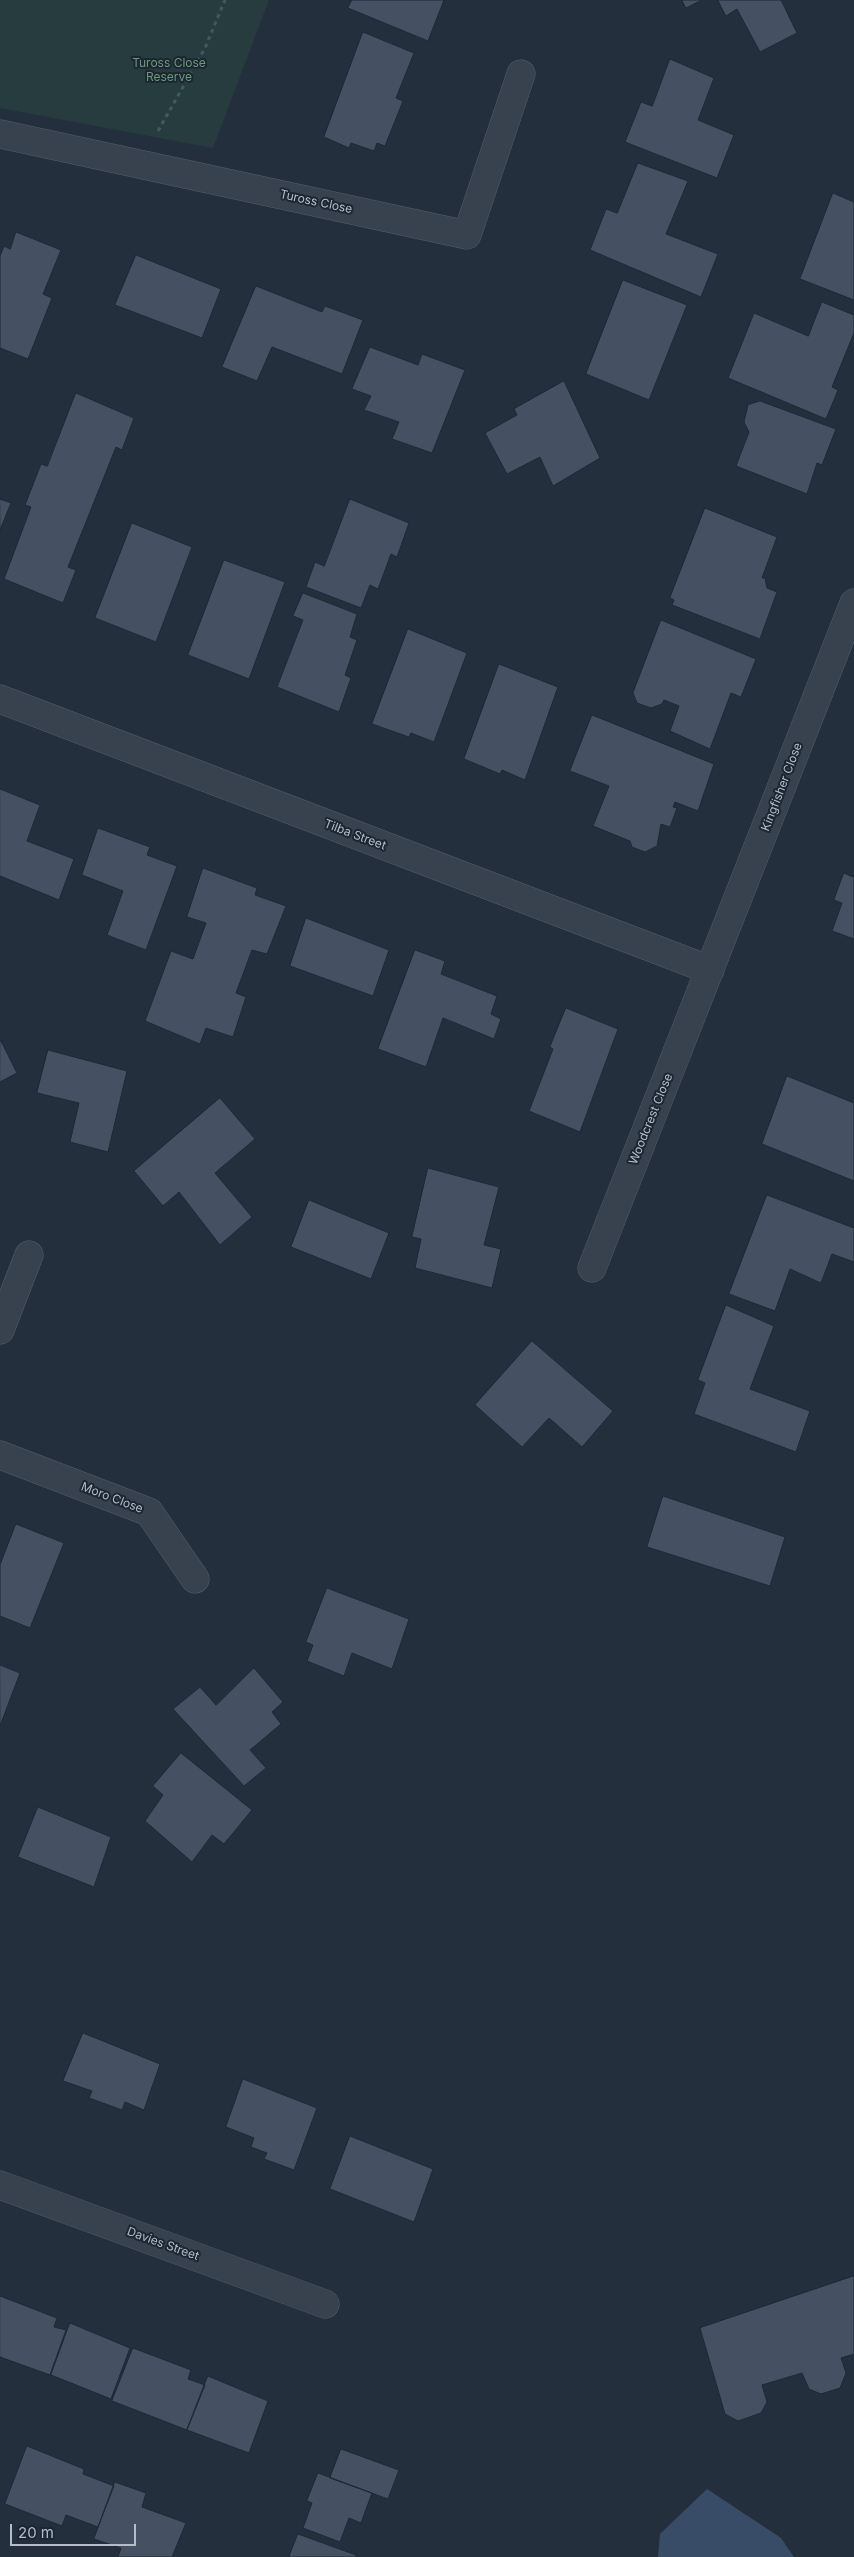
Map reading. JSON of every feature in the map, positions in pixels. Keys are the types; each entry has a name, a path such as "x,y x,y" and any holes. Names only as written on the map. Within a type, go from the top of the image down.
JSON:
{"street":[{"name":"Tuross Close","path":"0,134 466,234 521,74"},
{"name":"Kingfisher Close","path":"710,970 854,603"},
{"name":"Tilba Street","path":"0,699 710,970"},
{"name":"Woodcrest Close","path":"592,1268 710,970"},
{"path":"0,1330 29,1255"},
{"name":"Moro Close","path":"0,1455 149,1512 195,1579"},
{"name":"Davies Street","path":"0,2184 325,2304"}],"path":[{"path":"150,166 158,128 205,48 225,0"}],"green space":[{"name":"Tuross Close Reserve","path":"0,0 269,0 213,148 0,108"}],"water":[{"path":"707,2489 781,2538 794,2557 658,2557 660,2534"}],"building":[{"path":"352,0 444,0 428,41 348,8"},
{"path":"682,0 702,0 686,8"},
{"path":"718,0 781,0 797,33 760,52 737,9 726,16"},
{"path":"363,32 414,53 396,98 403,101 385,146 377,143 374,151 351,143 349,148 324,137"},
{"path":"670,59 714,78 698,120 734,135 717,178 625,142 641,102 652,106"},
{"path":"638,163 688,181 666,234 718,254 701,297 590,250 606,209 617,213"},
{"path":"833,193 854,202 854,300 800,279"},
{"path":"16,232 61,250 43,294 52,298 28,359 0,348 0,256 4,246 10,249"},
{"path":"136,255 221,289 202,338 115,305"},
{"path":"623,280 687,305 649,400 586,374"},
{"path":"256,286 322,312 325,306 363,320 342,374 272,347 257,381 222,367"},
{"path":"822,302 854,315 854,333 832,387 838,390 826,419 728,378 754,313 808,336"},
{"path":"370,347 418,365 422,354 465,370 432,453 392,439 399,422 364,410 371,396 352,389"},
{"path":"564,381 600,458 553,486 540,457 507,474 485,433 517,415 514,409"},
{"path":"76,393 134,418 122,450 116,447 68,567 76,570 63,603 4,579 31,507 25,505 41,464 47,466"},
{"path":"760,401 836,429 822,465 817,463 807,494 736,466 749,432 744,422 748,405"},
{"path":"0,499 11,503 0,530"},
{"path":"350,499 409,523 397,557 391,554 378,589 370,585 361,608 306,587 315,562 324,566"},
{"path":"705,508 777,537 762,578 765,578 767,588 777,592 760,639 672,605 674,600 670,598"},
{"path":"132,523 192,547 156,642 95,618"},
{"path":"224,560 285,582 249,679 188,655"},
{"path":"303,593 357,614 350,637 357,640 345,675 351,678 339,712 277,687 303,620 293,616"},
{"path":"661,620 756,659 741,697 731,693 710,749 670,731 679,706 664,700 662,704 651,708 637,703 633,693"},
{"path":"408,629 467,653 434,742 411,733 409,737 372,724"},
{"path":"499,664 558,687 525,780 502,770 500,774 464,759"},
{"path":"592,715 714,764 698,811 675,802 673,807 677,808 670,827 661,824 657,846 645,852 632,847 630,841 593,826 609,786 570,771"},
{"path":"0,789 40,805 27,841 74,859 59,900 0,876"},
{"path":"98,828 150,847 147,855 177,866 146,950 107,935 123,891 82,875"},
{"path":"203,868 257,888 255,895 286,906 267,954 252,950 236,993 246,997 233,1037 206,1028 200,1044 145,1021 171,951 193,959 206,923 187,917"},
{"path":"844,873 853,877 854,874 854,939 832,931 842,903 834,900"},
{"path":"306,918 389,950 373,996 290,966"},
{"path":"415,950 445,961 441,974 497,996 491,1014 501,1019 494,1039 443,1018 426,1067 378,1049"},
{"path":"566,1008 618,1029 580,1132 529,1111 553,1049 550,1047"},
{"path":"0,1039 17,1073 0,1082"},
{"path":"48,1050 127,1071 108,1152 70,1142 79,1103 37,1093"},
{"path":"787,1076 854,1103 854,1181 762,1144"},
{"path":"220,1098 255,1139 215,1173 252,1217 220,1245 179,1192 163,1206 134,1171"},
{"path":"428,1168 499,1187 484,1245 501,1249 492,1288 415,1268 421,1239 412,1237"},
{"path":"767,1195 854,1228 854,1262 832,1254 821,1283 790,1269 775,1311 729,1294"},
{"path":"309,1200 389,1233 371,1279 291,1247"},
{"path":"726,1305 774,1326 750,1389 810,1411 796,1452 694,1414 705,1383 698,1380"},
{"path":"532,1341 613,1411 582,1447 549,1418 522,1447 475,1405"},
{"path":"663,1496 785,1537 770,1586 647,1547"},
{"path":"16,1524 64,1543 30,1628 0,1616 0,1565"},
{"path":"327,1588 409,1619 392,1669 352,1653 344,1676 307,1661 313,1645 306,1642"},
{"path":"0,1665 20,1673 0,1726"},
{"path":"254,1668 283,1702 272,1712 281,1724 250,1750 266,1768 244,1786 173,1709 200,1687 216,1705"},
{"path":"181,1753 252,1810 224,1844 212,1835 192,1862 145,1821 163,1795 153,1786"},
{"path":"38,1807 111,1837 94,1887 18,1857"},
{"path":"83,2033 160,2064 144,2110 125,2102 122,2110 89,2098 92,2091 63,2081"},
{"path":"243,2079 317,2108 294,2170 264,2159 267,2153 251,2147 254,2138 226,2127"},
{"path":"350,2136 433,2169 414,2222 330,2189"},
{"path":"854,2276 854,2354 841,2358 846,2373 840,2388 821,2394 809,2389 802,2373 762,2385 767,2402 761,2413 738,2421 725,2414 700,2328"},
{"path":"0,2296 57,2318 54,2327 66,2330 50,2375 0,2357"},
{"path":"70,2323 130,2348 111,2399 51,2375"},
{"path":"133,2348 191,2370 188,2379 205,2385 187,2430 112,2401"},
{"path":"208,2376 268,2401 249,2453 187,2430"},
{"path":"27,2446 84,2469 83,2474 114,2486 98,2527 66,2515 62,2526 5,2504"},
{"path":"341,2449 399,2470 388,2499 330,2478"},
{"path":"318,2473 372,2493 361,2523 349,2518 340,2542 303,2528 312,2503 307,2501"},
{"path":"115,2482 146,2493 142,2507 186,2523 172,2557 118,2557 121,2548 94,2539"},
{"path":"298,2534 356,2555 356,2557 289,2557"}]}
